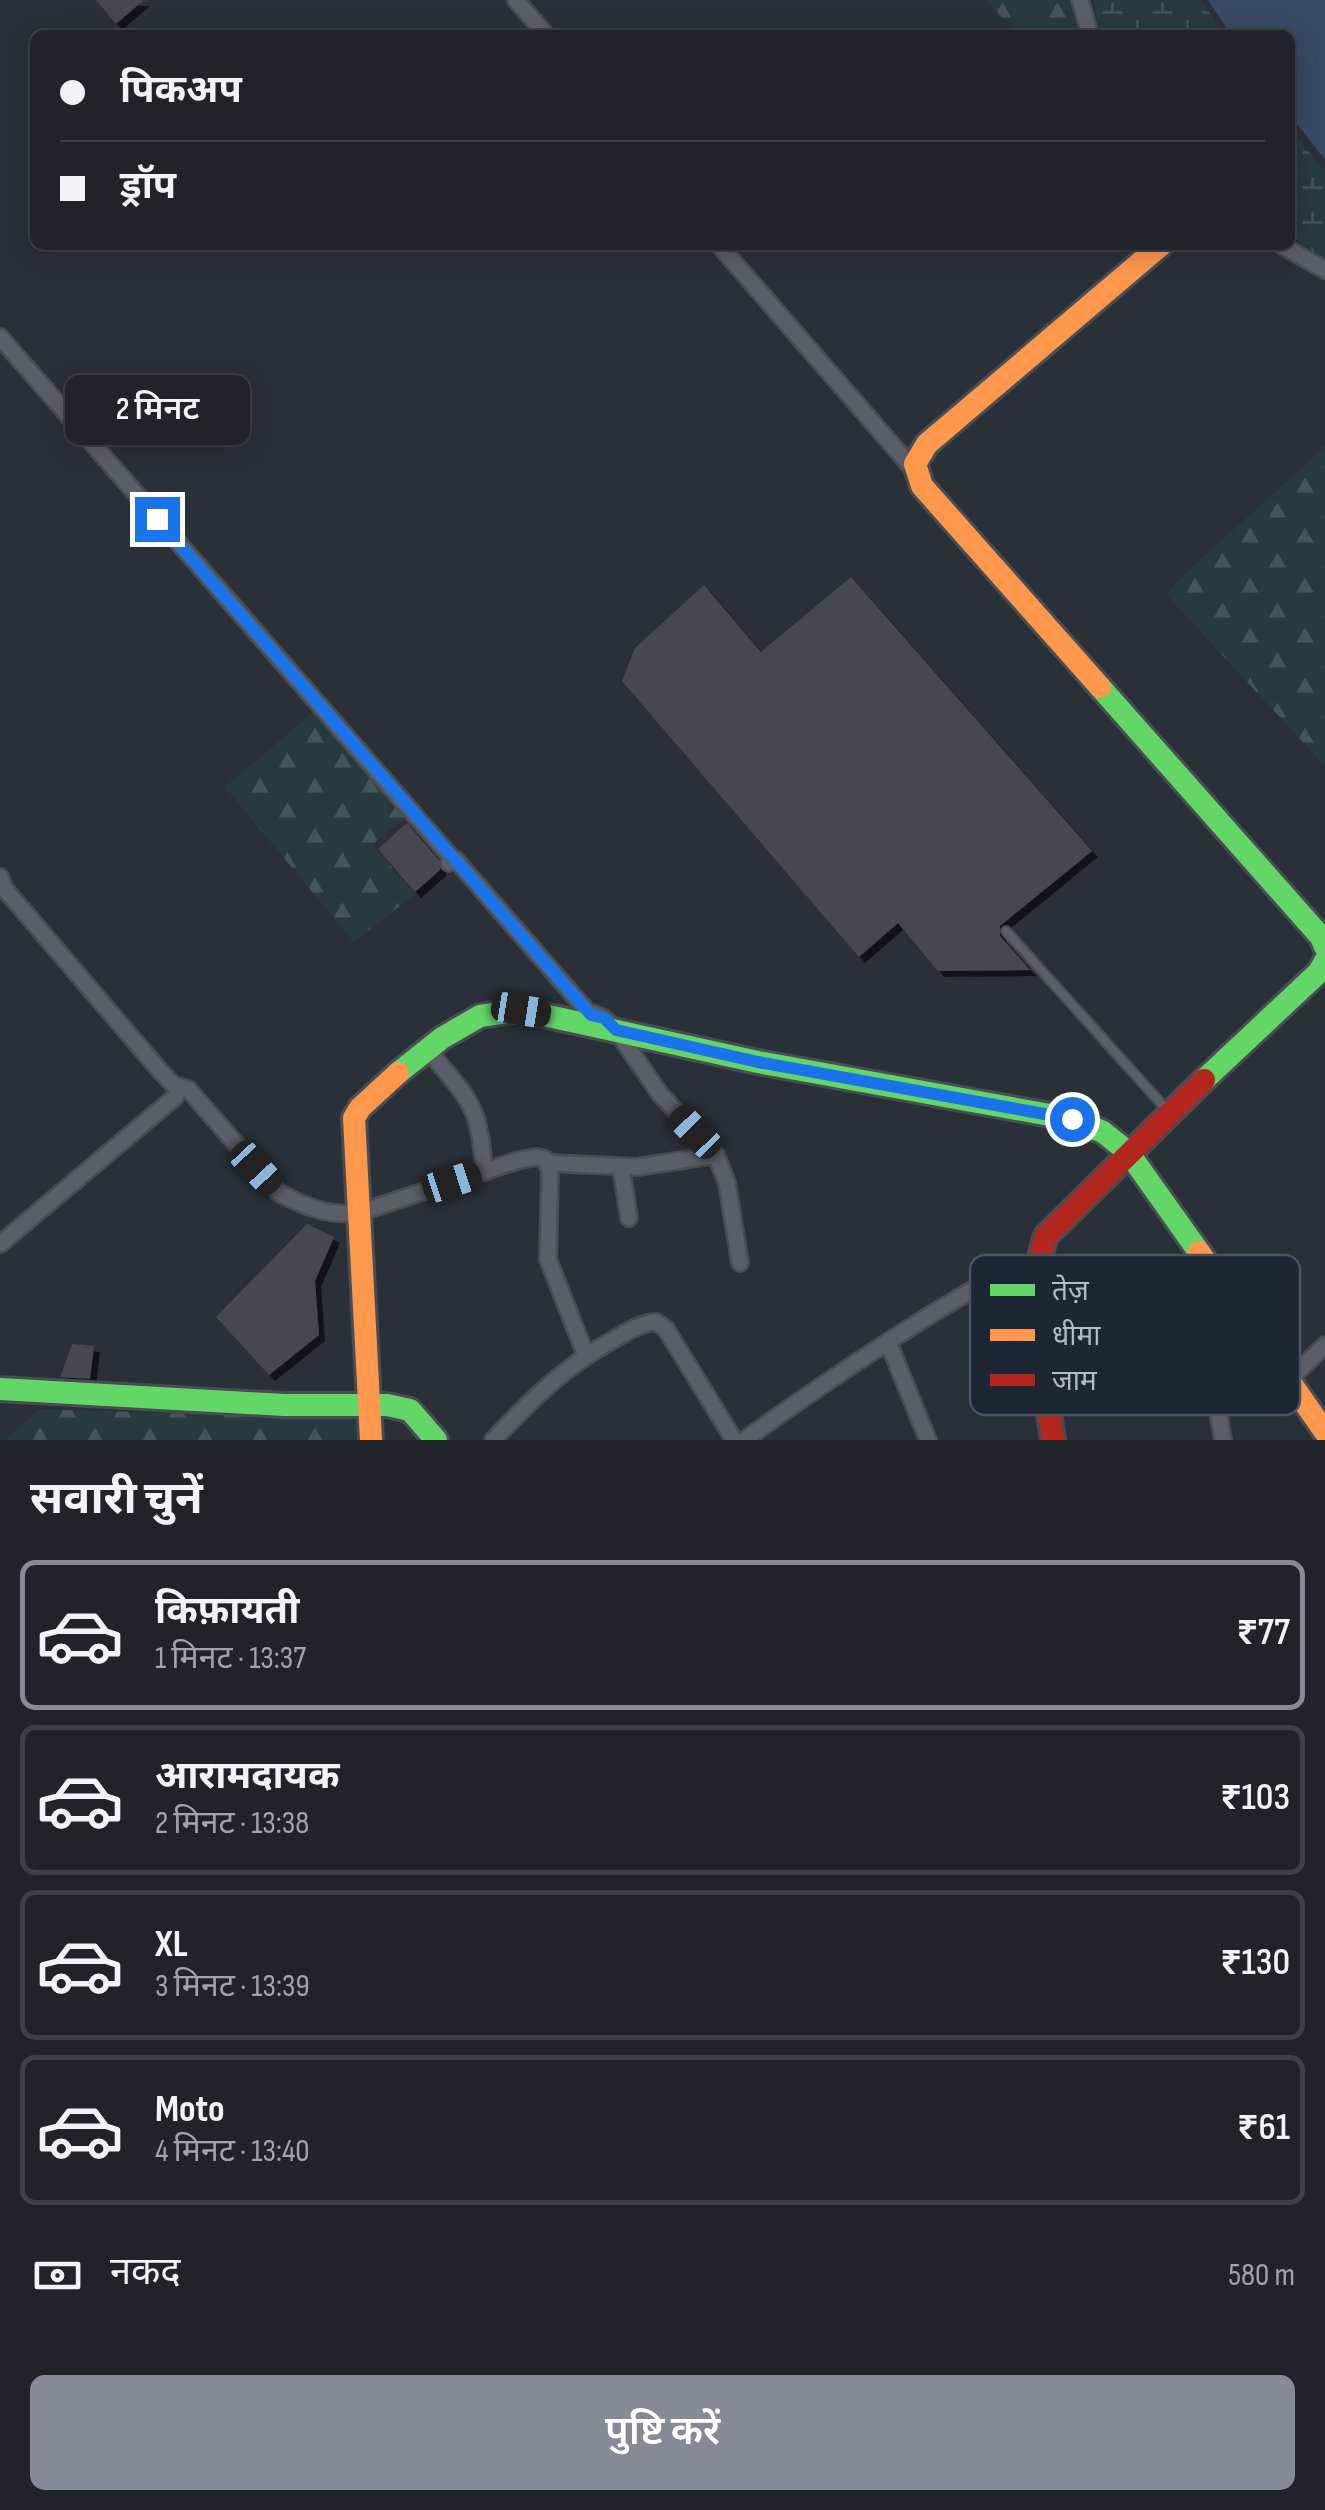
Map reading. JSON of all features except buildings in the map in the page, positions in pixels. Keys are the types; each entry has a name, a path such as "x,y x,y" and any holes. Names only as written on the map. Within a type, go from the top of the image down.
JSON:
{"street":[{"path":"516,0 542,30"},
{"path":"1080,0 1089,30"},
{"path":"723,250 914,469 922,486 1321,937 1325,947"},
{"path":"914,469 915,459 927,444 1155,250"},
{"path":"1290,250 1325,270"},
{"path":"0,337 451,860 586,1011 604,1018 616,1030 650,1082 716,1155 727,1183 740,1263"},
{"path":"0,367 15,354"},
{"path":"1,886 174,1086 188,1089 278,1192 294,1201 335,1216 528,1158 541,1158 548,1163 622,1167 670,1164 716,1155"},
{"path":"1040,1255 1050,1229 1319,972 1325,961"},
{"path":"371,1440 354,1118 374,1094 428,1050 464,1025 500,1011 536,1012 758,1062 1072,1119 1103,1132 1128,1152 1200,1255"},
{"path":"428,1050 464,1093 478,1117 484,1172"},
{"path":"0,1244 180,1088"},
{"path":"548,1163 548,1259 586,1356"},
{"path":"622,1167 629,1218"},
{"path":"1193,1255 1194,1246"},
{"path":"745,1440 970,1291"},
{"path":"493,1440 545,1386 586,1356 640,1325 656,1322 662,1324 734,1440"},
{"path":"889,1344 928,1440"},
{"path":"1300,1369 1325,1345"},
{"path":"0,1388 410,1410 436,1440"},
{"path":"1300,1396 1325,1432"},
{"path":"1048,1415 1052,1440"},
{"path":"1219,1415 1223,1440"}],"lane":[{"path":"1006,930 1170,1114"}],"green space":[{"path":"986,0 1069,0 1077,30 1013,30"},
{"path":"1093,0 1201,0 1221,30 1099,30"},
{"path":"1295,134 1325,173 1325,261 1295,238"},
{"path":"1325,445 1325,766 1166,594"},
{"path":"316,710 407,816 372,845 415,894 354,942 225,787"},
{"path":"39,1409 355,1419 357,1440 6,1440"}],"water":[{"path":"1208,0 1325,0 1325,160 1295,121 1295,30 1228,30"}],"traffic: fast":[{"path":"1100,687 1321,937 1325,947"},
{"path":"1204,1080 1319,972 1325,961"},
{"path":"398,1073 442,1038 480,1016 521,1010 758,1062 1072,1119 1103,1132 1128,1152 1199,1252"},
{"path":"0,1389 284,1405 387,1405 410,1410 436,1440"}],"traffic: slow":[{"path":"1100,687 922,486 915,464 927,444 1155,250"},
{"path":"371,1440 354,1118 398,1073"},
{"path":"1300,1396 1325,1432"}],"traffic: jam":[{"path":"1041,1255 1046,1236 1204,1080"},
{"path":"1049,1415 1053,1440"}],"route":[{"path":"157,519 591,1015 604,1018 616,1030 758,1062 1072,1119"}]}
